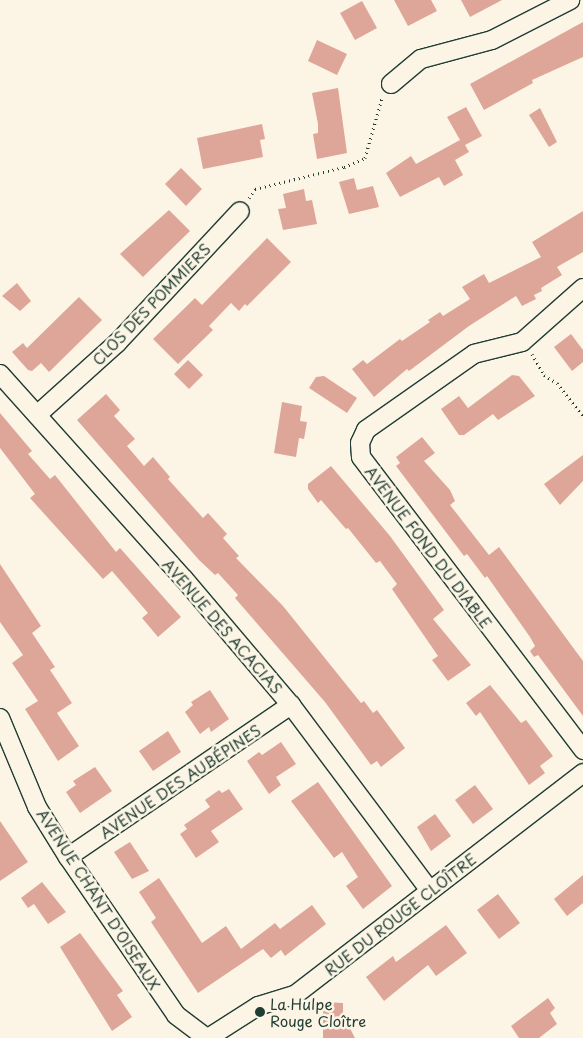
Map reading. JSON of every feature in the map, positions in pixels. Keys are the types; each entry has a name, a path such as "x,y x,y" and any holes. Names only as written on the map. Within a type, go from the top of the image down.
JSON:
{"street":[{"path":"391,84 421,59 492,40 570,0"},
{"name":"CLOS DES POMMIERS","path":"37,415 117,344 240,211"},
{"name":"AVENUE FOND DU DIABLE","path":"583,288 522,342 474,354 366,430 360,443 361,457 583,750"},
{"name":"AVENUE DES ACACIAS","path":"0,374 184,579 291,705 430,892"},
{"name":"AVENUE DES AUBÉPINES","path":"68,857 291,705"},
{"name":"AVENUE CHANT D'OISEAUX","path":"0,718 37,807 68,857 176,1015 207,1038"},
{"name":"RUE DU ROUGE CLOÎTRE","path":"207,1038 258,1006 295,995 583,774"}],"path":[{"path":"240,211 255,189 344,167 364,158 379,103 391,84"},
{"path":"522,342 544,375 557,383 583,416"}],"building":[{"path":"394,0 431,0 437,11 408,26"},
{"path":"461,0 502,0 470,17"},
{"path":"362,1 377,28 355,40 340,13"},
{"path":"583,22 583,57 532,80 533,83 484,110 470,84"},
{"path":"317,40 347,54 337,75 308,61"},
{"path":"338,88 347,153 317,159 313,134 318,133 318,124 312,93"},
{"path":"466,107 482,136 465,145 469,152 455,160 463,175 444,186 439,177 400,197 386,173 411,156 416,164 460,140 447,117"},
{"path":"540,108 557,142 549,147 529,115"},
{"path":"262,124 265,139 260,140 263,157 203,169 197,138"},
{"path":"181,168 202,189 186,206 165,184"},
{"path":"354,178 357,190 373,186 379,207 349,214 339,182"},
{"path":"304,189 306,201 312,200 317,224 283,230 278,209 286,208 283,194"},
{"path":"169,210 190,231 143,277 120,254"},
{"path":"583,211 583,252 557,267 562,275 541,288 542,291 534,295 536,299 522,306 516,296 469,326 409,371 407,369 374,397 352,369 363,360 367,364 400,339 402,341 430,322 428,320 440,312 443,316 470,299 462,287 484,274 489,283 541,257 532,242"},
{"path":"267,238 291,262 247,306 245,304 239,311 231,303 209,326 213,330 178,364 153,339 195,298 202,305"},
{"path":"17,283 31,301 20,311 2,296"},
{"path":"79,297 102,320 49,372 41,363 32,371 28,370 12,352 23,343 27,348"},
{"path":"571,334 583,350 583,362 572,371 554,347"},
{"path":"188,360 203,375 189,389 174,374"},
{"path":"512,375 519,376 535,396 498,420 493,414 464,435 459,435 441,409 459,396 468,408"},
{"path":"324,376 357,398 347,413 309,388 316,377"},
{"path":"106,394 120,410 114,416 135,439 127,446 144,466 153,457 170,477 168,479 203,518 208,513 227,534 223,538 239,556 236,558 283,606 361,703 364,701 373,713 377,710 405,748 381,767 377,761 371,765 325,702 235,598 238,595 218,573 215,575 199,560 77,420"},
{"path":"282,402 302,406 300,421 307,422 304,439 299,438 296,457 274,453"},
{"path":"0,413 32,451 28,454 50,479 55,475 116,552 120,548 181,617 158,637 142,618 148,613 112,571 103,579 30,498 35,494 0,448"},
{"path":"422,437 435,453 424,461 450,490 455,501 450,505 489,555 499,547 583,661 583,716 538,655 534,657 530,651 535,646 530,637 487,576 485,578 467,554 464,556 396,466 400,463 396,457"},
{"path":"583,455 583,481 560,505 544,484"},
{"path":"331,466 390,536 444,610 433,619 471,665 448,681 432,660 438,656 392,589 397,584 380,561 376,563 348,528 346,529 321,500 318,503 308,489 308,484"},
{"path":"0,564 41,626 32,633 55,667 50,670 72,703 57,713 79,746 58,761 25,709 38,701 12,663 23,655 0,622"},
{"path":"490,685 521,723 526,720 553,756 540,766 545,773 529,785 480,712 476,716 466,703"},
{"path":"210,690 229,719 211,732 209,727 200,734 185,712 193,705 191,702"},
{"path":"168,731 181,752 153,771 139,751"},
{"path":"281,742 296,764 276,777 281,785 269,794 247,761 259,752 262,755"},
{"path":"95,767 112,791 80,813 66,792 76,785 73,781"},
{"path":"318,782 392,886 363,909 346,886 358,877 342,852 334,858 291,801"},
{"path":"475,785 493,809 473,824 455,800"},
{"path":"229,789 243,809 211,831 219,842 196,858 180,834 187,829 184,825 210,807 205,800 219,790 222,793"},
{"path":"435,814 451,836 431,851 417,827"},
{"path":"0,821 28,862 0,881"},
{"path":"130,842 149,871 132,879 114,852"},
{"path":"583,875 583,903 567,916 554,899"},
{"path":"159,878 202,943 226,926 241,949 275,923 280,929 312,905 326,924 285,956 281,950 271,958 263,949 198,993 151,922 156,918 139,892"},
{"path":"42,882 66,912 48,924 34,904 28,908 21,898"},
{"path":"498,894 520,923 499,939 477,910"},
{"path":"446,925 467,953 436,976 428,965 384,1001 366,977 393,956 396,962"},
{"path":"80,933 123,991 117,995 132,1017 112,1031 60,947"},
{"path":"548,998 555,1008 550,1013 557,1024 539,1038 519,1038 511,1026"},
{"path":"323,1002 343,1003 343,1015 355,1038 323,1038"}],"place":[{"name":"La Hulpe Rouge Cloître","path":"260,1012"}]}
